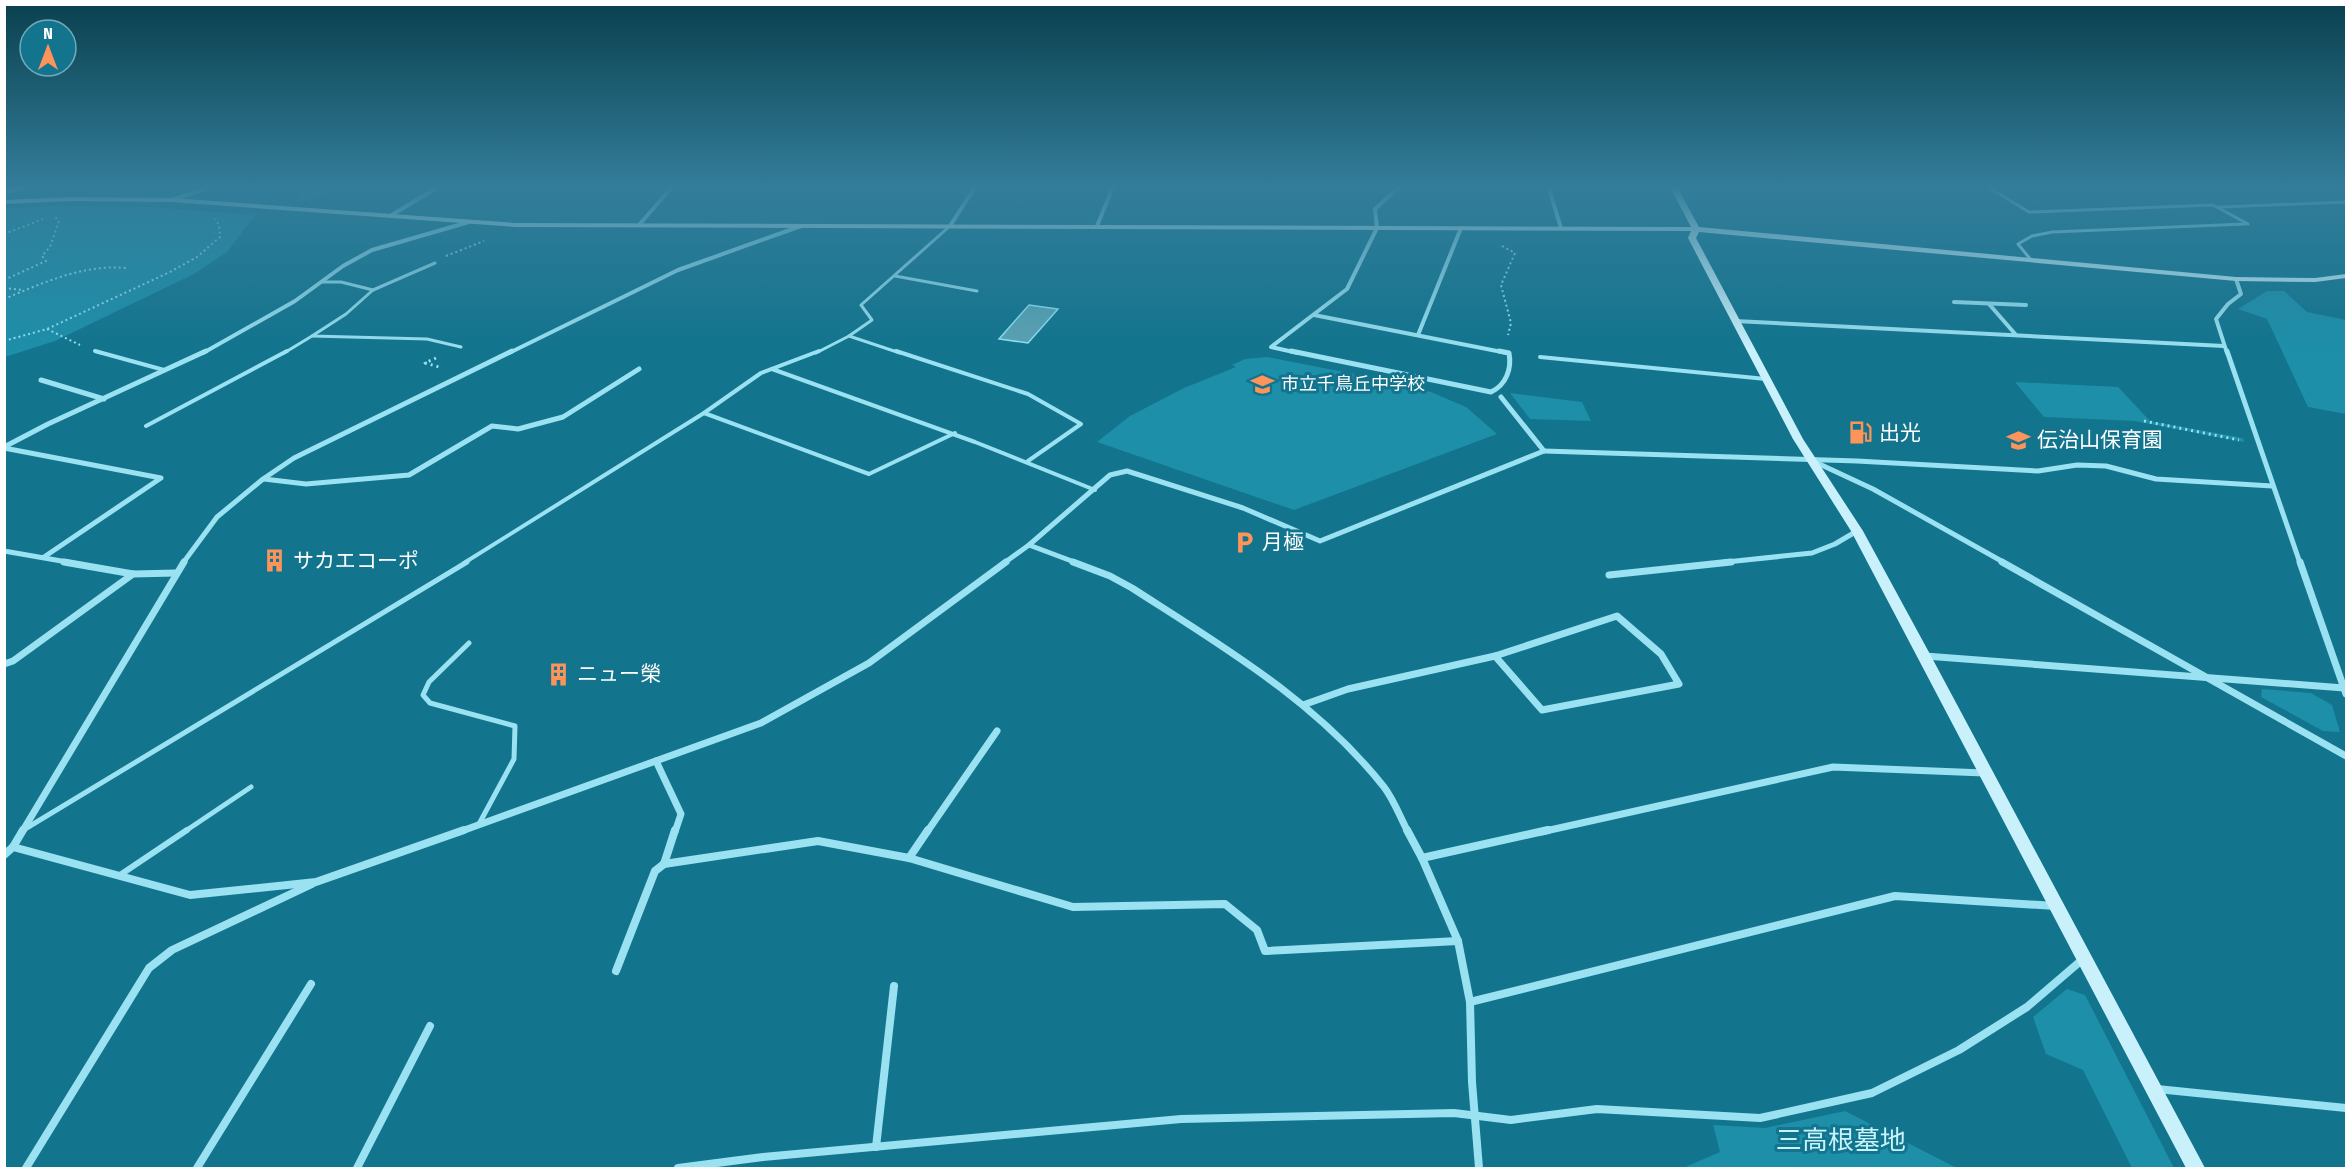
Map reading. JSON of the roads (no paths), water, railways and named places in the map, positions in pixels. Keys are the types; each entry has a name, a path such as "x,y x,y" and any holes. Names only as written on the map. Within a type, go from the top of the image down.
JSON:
{"street":[{"path":"4,447 48,424 166,371 295,301 358,256 401,242"},
{"path":"4,855 13,847 176,573 217,518 263,479 294,458 678,270 756,242"},
{"path":"1314,315 1509,353 1509,373 1497,390 1491,392 1271,347 1347,289 1370,242"},
{"path":"1418,335 1455,242"},
{"path":"1694,242 1766,379 1812,460 1857,531 1925,656 2196,1168"},
{"path":"1834,242 2236,279 2277,281 2346,276"},
{"path":"1925,656 2205,676 2345,691 2272,486 2216,319 2228,304 2241,294 2236,279"},
{"path":"1954,302 2026,305"},
{"path":"1989,304 2016,335"},
{"path":"1735,321 2224,346"},
{"path":"263,479 306,484 409,475 492,426 518,429 563,417 639,369"},
{"path":"41,380 104,399"},
{"path":"1501,397 1544,451"},
{"path":"4,447 161,478 44,557"},
{"path":"26,1168 148,968 172,950 316,882 761,723 869,663 1029,545 1110,475 1127,471 1243,508 1320,541 1544,451 1812,460 2038,471 2077,465 2106,466 2156,479 2272,486"},
{"path":"1812,460 1873,489 2346,756"},
{"path":"1609,575 1812,553 1857,531"},
{"path":"1029,545 1110,576 1259,670 1303,705 1344,743 1385,789 1422,858 1458,941 1470,1002 1472,1082 1479,1168"},
{"path":"4,551 133,574 176,573"},
{"path":"4,663 14,661 133,574"},
{"path":"1303,705 1348,689 1495,656 1617,616 1647,639 1673,669 1678,684 1542,710 1495,656"},
{"path":"909,858 997,731"},
{"path":"616,971 655,872 664,864 681,814 656,761"},
{"path":"1422,858 1833,767 1988,773"},
{"path":"664,864 818,841 909,858 1073,907 1225,904 1257,930 1265,951 1458,941"},
{"path":"13,847 190,895 316,882"},
{"path":"1470,1002 1895,896 2057,906"},
{"path":"678,1168 763,1157 1181,1119 1454,1113 1511,1120 1597,1109 1760,1118 1872,1093 1959,1050 2027,1007 2084,958"},
{"path":"197,1168 311,984"},
{"path":"876,1146 894,986"},
{"path":"357,1168 430,1026"},
{"path":"2153,1088 2346,1108"}],"lane":[{"path":"21,831 486,550 704,413 750,379 813,354 849,336 872,320 861,305 933,242"},
{"path":"2023,242 2019,244 2031,260"},
{"path":"146,426 174,409 291,350 346,314 373,290 435,262"},
{"path":"895,276 977,291"},
{"path":"321,282 341,282 373,290"},
{"path":"312,336 427,339 461,347"},
{"path":"849,336 1028,394 1081,424 1028,461"},
{"path":"95,351 166,371"},
{"path":"1540,357 1766,379"},
{"path":"772,369 955,433 1095,490"},
{"path":"704,413 869,474 955,433"},
{"path":"469,643 429,682 423,695 430,703 515,726 514,759 478,824"},
{"path":"118,877 251,787"}],"place":[{"name":"市立千鳥丘中学校","path":"1263,384"},
{"name":"出光","path":"1861,433"},
{"name":"伝治山保育園","path":"2019,440"},
{"name":"月極","path":"1244,542"},
{"name":"サカエコーポ","path":"275,561"},
{"name":"ニュー榮","path":"559,674"}],"park label":[{"name":"三高根墓地","path":"1841,1140"}]}
